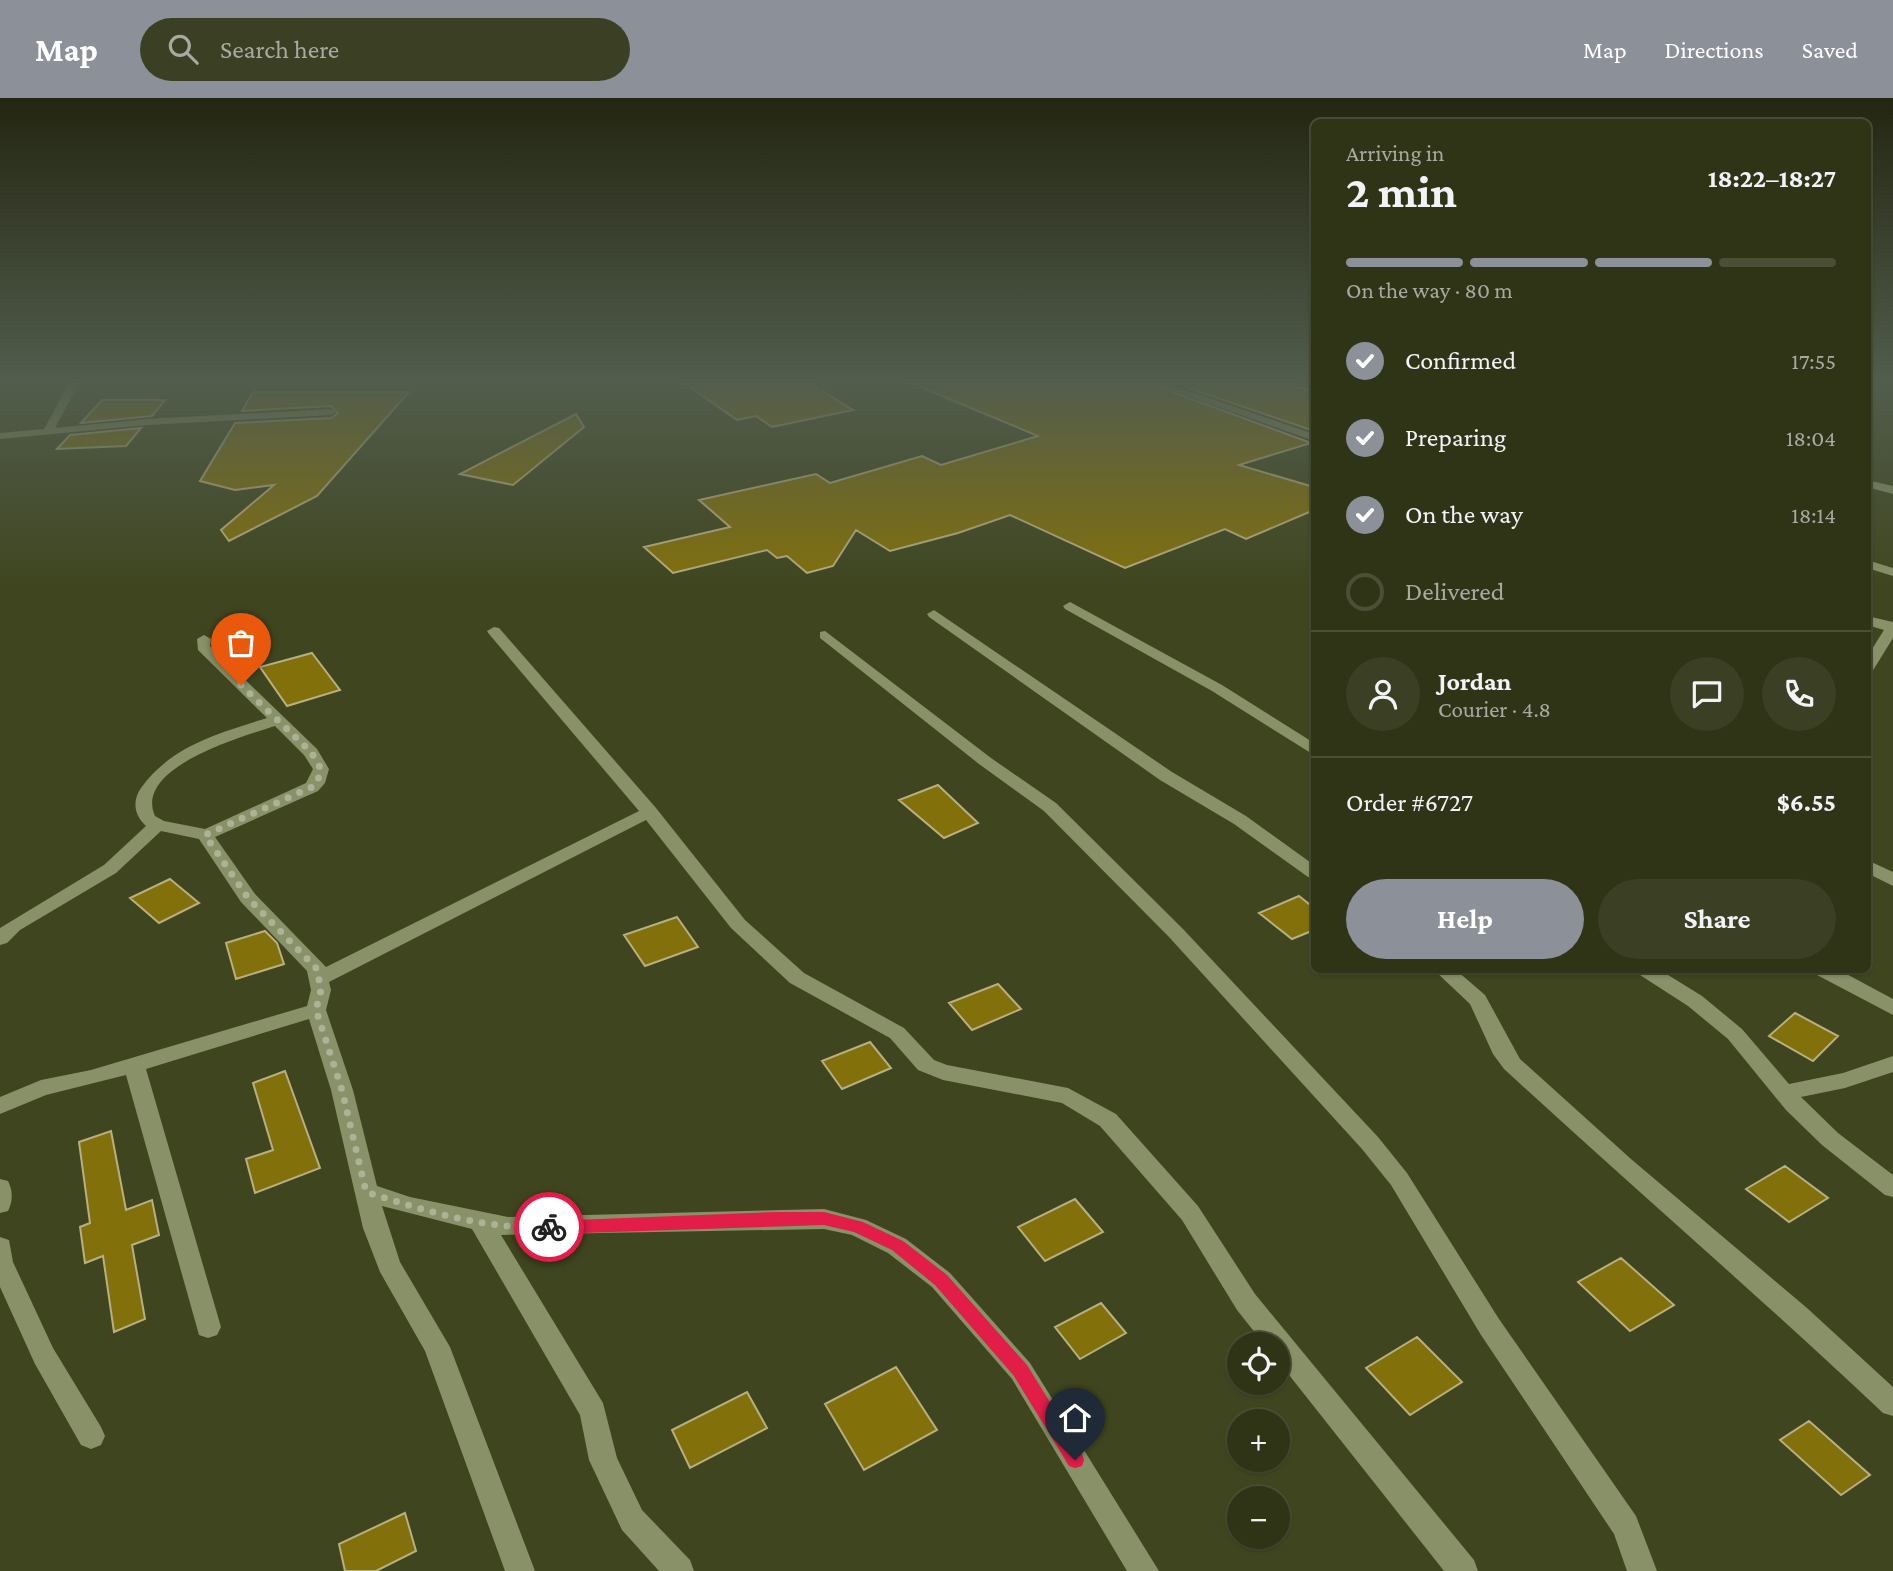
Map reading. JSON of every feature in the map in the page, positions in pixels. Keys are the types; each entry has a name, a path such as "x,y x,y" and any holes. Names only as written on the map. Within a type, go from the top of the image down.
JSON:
{"street":[{"path":"1871,484 1893,490"},
{"path":"1871,565 1893,572"},
{"path":"1070,606 1217,688 1311,748"},
{"path":"934,614 1166,776 1240,820 1311,871"},
{"path":"1871,621 1892,627 1871,662"},
{"path":"494,631 650,812 738,924 797,978 897,1033 926,1065 943,1073 1068,1096 1108,1120 1190,1213 1246,1302 1464,1571"},
{"path":"825,635 985,761 1050,807 1176,933 1370,1143 1399,1179 1490,1326 1626,1526 1642,1571"},
{"path":"204,639 203,646 311,752 321,769 317,783 205,835"},
{"path":"277,720 190,751 164,768 144,796 143,808 149,820 157,825 197,830 205,835 248,898 317,969 320,978 316,1010 342,1090 366,1192 389,1265 437,1348 520,1571"},
{"path":"320,978 650,812"},
{"path":"0,939 13,926 110,869 157,825"},
{"path":"1871,867 1893,880"},
{"path":"1447,973 1478,1000 1512,1064 1623,1165 1798,1316 1893,1404"},
{"path":"1652,973 1695,1001 1735,1034 1784,1093 1830,1139 1893,1188"},
{"path":"1829,973 1893,1008"},
{"path":"0,1106 41,1088 80,1081 316,1010"},
{"path":"1784,1093 1845,1080 1893,1064"},
{"path":"134,1065 208,1326"},
{"path":"0,1188 0,1204"},
{"path":"366,1192 481,1223 544,1228 824,1219 857,1227 897,1246 941,1280 1020,1371 1144,1571"},
{"path":"481,1223 593,1412 603,1460 632,1520 679,1571"},
{"path":"0,1247 1,1262 44,1356 91,1436"}],"building":[{"path":"219,450 358,450 317,496 229,541 221,530 274,485 235,490 200,481"},
{"path":"507,450 556,450 513,485 460,474"},
{"path":"992,450 1289,450 1239,465 1311,486 1311,511 1246,539 1225,529 1125,568 1010,515 958,533 890,551 856,530 833,566 807,573 787,556 777,558 767,550 673,573 644,547 730,527 699,500 816,474 830,483 922,456 941,465"},
{"path":"312,653 340,690 287,706 260,667"},
{"path":"938,785 978,823 944,838 899,800"},
{"path":"170,879 199,903 159,923 130,898"},
{"path":"1299,896 1311,906 1311,931 1292,939 1259,913"},
{"path":"677,917 698,947 645,966 624,935"},
{"path":"265,931 277,943 284,964 236,979 226,943"},
{"path":"998,984 1021,1009 972,1030 949,1003"},
{"path":"1795,1013 1838,1036 1813,1061 1769,1036"},
{"path":"870,1042 891,1068 842,1089 822,1061"},
{"path":"285,1071 320,1168 255,1193 246,1159 273,1150 253,1083"},
{"path":"111,1131 126,1210 152,1200 159,1235 132,1245 145,1319 114,1332 103,1256 85,1263 80,1227 90,1223 79,1142"},
{"path":"1785,1166 1828,1198 1789,1222 1746,1189"},
{"path":"1075,1199 1103,1232 1045,1261 1018,1227"},
{"path":"1621,1258 1674,1305 1630,1331 1578,1282"},
{"path":"1101,1303 1126,1333 1080,1359 1055,1327"},
{"path":"1417,1337 1462,1382 1410,1415 1366,1368"},
{"path":"896,1367 937,1430 864,1470 825,1404"},
{"path":"747,1392 767,1428 690,1468 672,1430"},
{"path":"1809,1421 1870,1475 1841,1495 1780,1440"},
{"path":"405,1513 416,1551 376,1571 345,1571 339,1544"}],"way so far":[{"path":"241,685 311,752 321,769 317,783 312,787 205,835 248,898 317,969 321,990 316,1010 342,1090 366,1192 481,1223 508,1227 549,1227"}],"route":[{"path":"549,1227 777,1219 824,1219 857,1227 897,1246 941,1280 1020,1371 1075,1460"}]}
